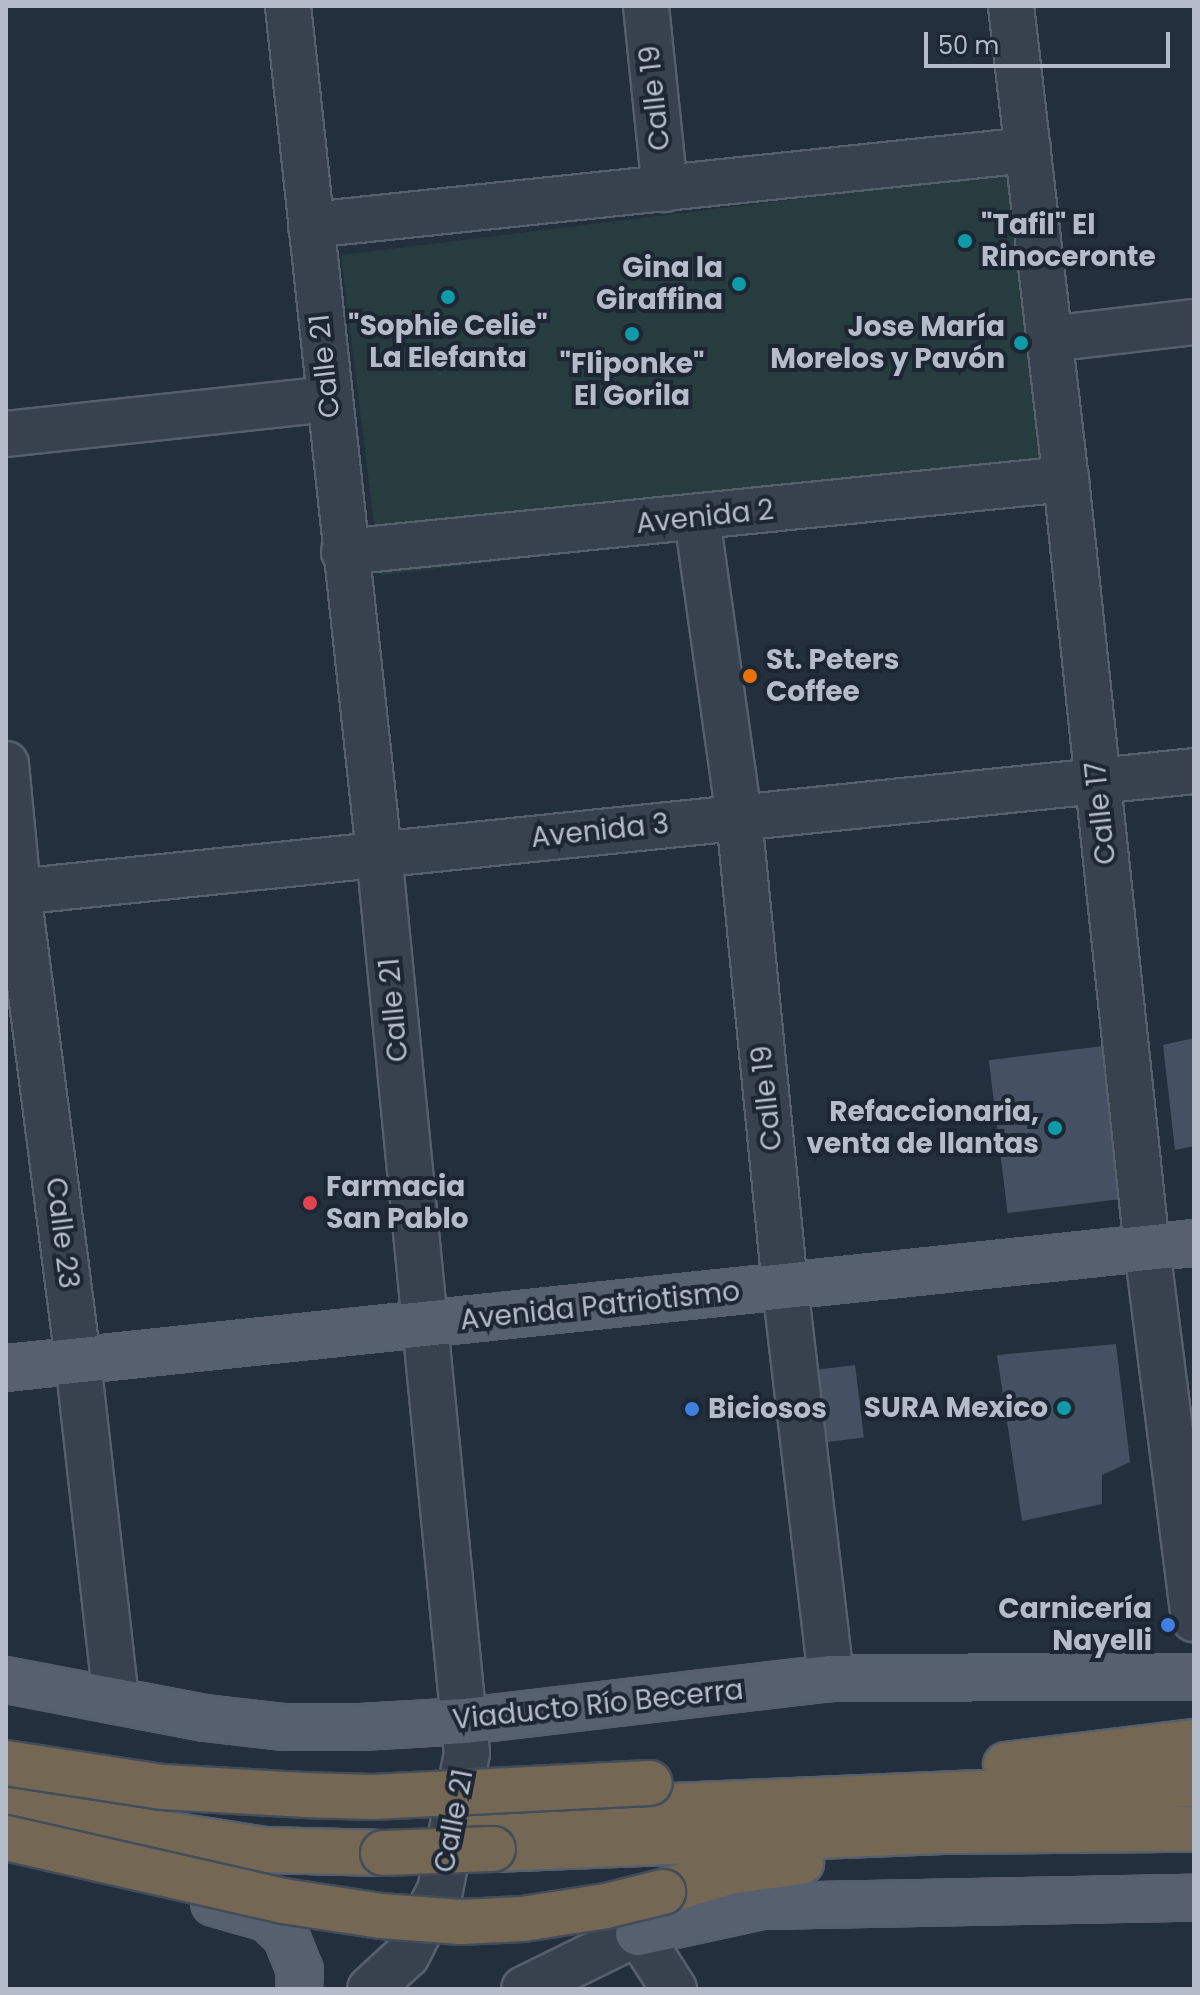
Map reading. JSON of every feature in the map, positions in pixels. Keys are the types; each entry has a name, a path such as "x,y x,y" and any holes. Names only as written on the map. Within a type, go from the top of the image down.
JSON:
{"highway":[{"path":"6,1763 190,1789 373,1797 826,1779 1024,1764 1194,1742"},
{"path":"6,1771 380,1834"},
{"path":"489,1832 1190,1785"},
{"path":"6,1809 265,1850 380,1834 1193,1829"},
{"path":"6,1838 283,1901 381,1916 461,1922 523,1919 606,1906 728,1872 864,1853 949,1831"}],"main road":[{"name":"Avenida Patriotismo","path":"6,1368 1194,1243"},
{"name":"Viaducto Río Becerra","path":"6,1680 205,1718 284,1727 465,1721 831,1678 1194,1677"},
{"path":"6,1859 241,1909 267,1918 286,1936 300,1970 299,1989"},
{"path":"638,1933 762,1906 1194,1898"}],"street":[{"name":"Calle 21","path":"288,6 344,552 379,853 467,1753 440,1890 407,1955 370,1989"},
{"name":"Calle 19","path":"646,6 665,189"},
{"name":"Calle 17","path":"1011,6 1066,479 1147,1248 1194,1619"},
{"path":"311,225 1028,150"},
{"path":"1049,339 1194,322"},
{"path":"6,434 329,399"},
{"name":"Avenida 2","path":"344,552 1066,479"},
{"name":"Calle 19","path":"697,518 739,817 785,1286 831,1678"},
{"name":"Calle 23","path":"6,764 12,893 78,1361 116,1701"},
{"name":"Avenida 3","path":"12,893 1194,771"},
{"path":"524,1989 638,1933 674,1989"}],"green space":[{"path":"1009,173 1048,494 380,576 341,255"}],"building":[{"path":"1194,1038 1194,1146 1175,1150 1163,1045"},
{"name":"Refaccionaria, venta de llantas","path":"1104,1046 1123,1199 1008,1213 989,1060"},
{"name":"SURA Mexico","path":"1116,1344 1130,1462 1102,1475 1102,1504 1022,1521 997,1355"},
{"path":"855,1365 864,1437 813,1444 804,1371"}],"place":[{"name":"\"Tafil\" El Rinoceronte","path":"965,241"},
{"name":"Gina la Giraffina","path":"739,284"},
{"name":"\"Sophie Celie\" La Elefanta","path":"448,297"},
{"name":"\"Fliponke\" El Gorila","path":"632,334"},
{"name":"Jose María Morelos y Pavón","path":"1021,343"},
{"name":"St. Peters Coffee","path":"750,676"},
{"name":"Refaccionaria, venta de llantas","path":"1055,1128"},
{"name":"Farmacia San Pablo","path":"310,1203"},
{"name":"SURA Mexico","path":"1064,1408"},
{"name":"Biciosos","path":"692,1409"},
{"name":"Carnicería Nayelli","path":"1168,1625"}]}
